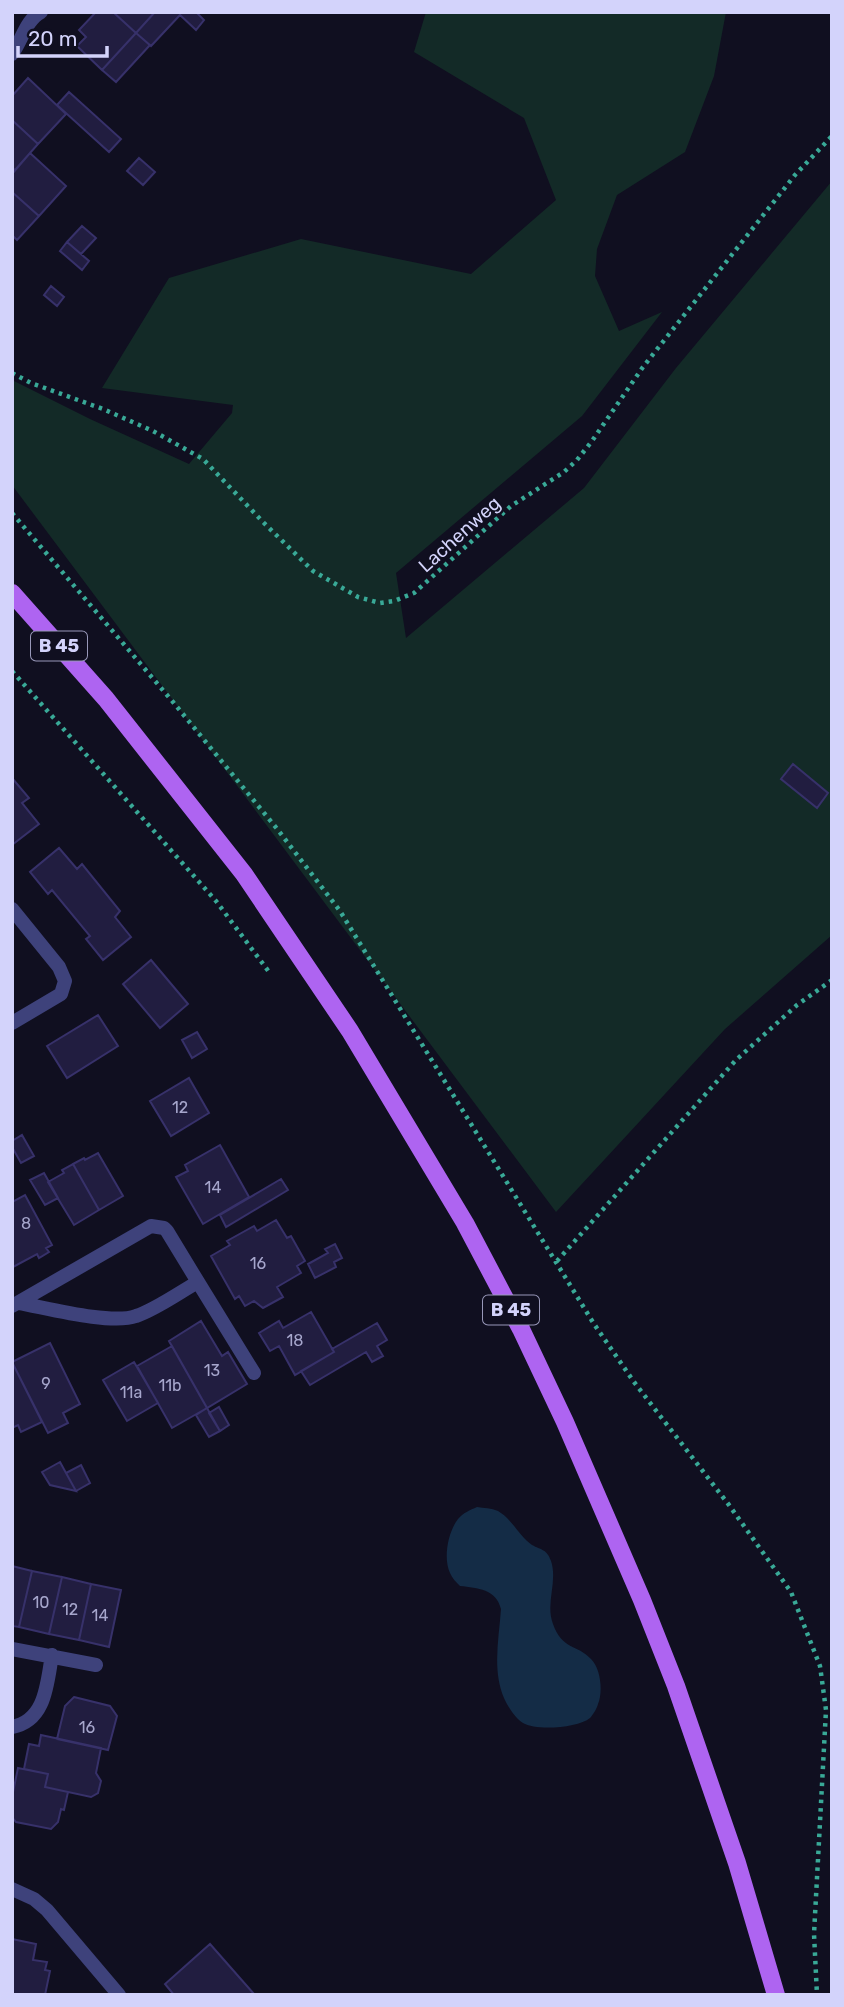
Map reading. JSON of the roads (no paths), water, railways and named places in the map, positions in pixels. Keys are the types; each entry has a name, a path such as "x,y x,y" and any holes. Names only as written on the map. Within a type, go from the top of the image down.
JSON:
{"main road":[{"name":"B 45","path":"12,593 106,699 244,874 350,1031 465,1223 521,1329 565,1422 642,1600 676,1686 733,1851 776,1995"}],"street":[{"path":"12,54 35,14"},
{"path":"12,909 59,967 65,981 61,994 12,1023"},
{"path":"15,1305 151,1226 163,1228 254,1373"},
{"path":"15,1305 107,1319 125,1319 137,1316 198,1282"},
{"path":"12,1649 96,1665"},
{"path":"12,1727 30,1720 40,1709 52,1656"},
{"path":"12,1889 34,1899 47,1910 119,1995"}],"water":[{"path":"477,1507 493,1509 503,1514 527,1541 548,1554 553,1569 550,1608 553,1624 565,1643 591,1659 599,1674 600,1693 597,1706 591,1717 584,1721 557,1727 529,1725 517,1718 506,1701 500,1687 497,1665 501,1609 499,1602 491,1593 460,1586 448,1567 448,1545 454,1524 462,1515"}]}
